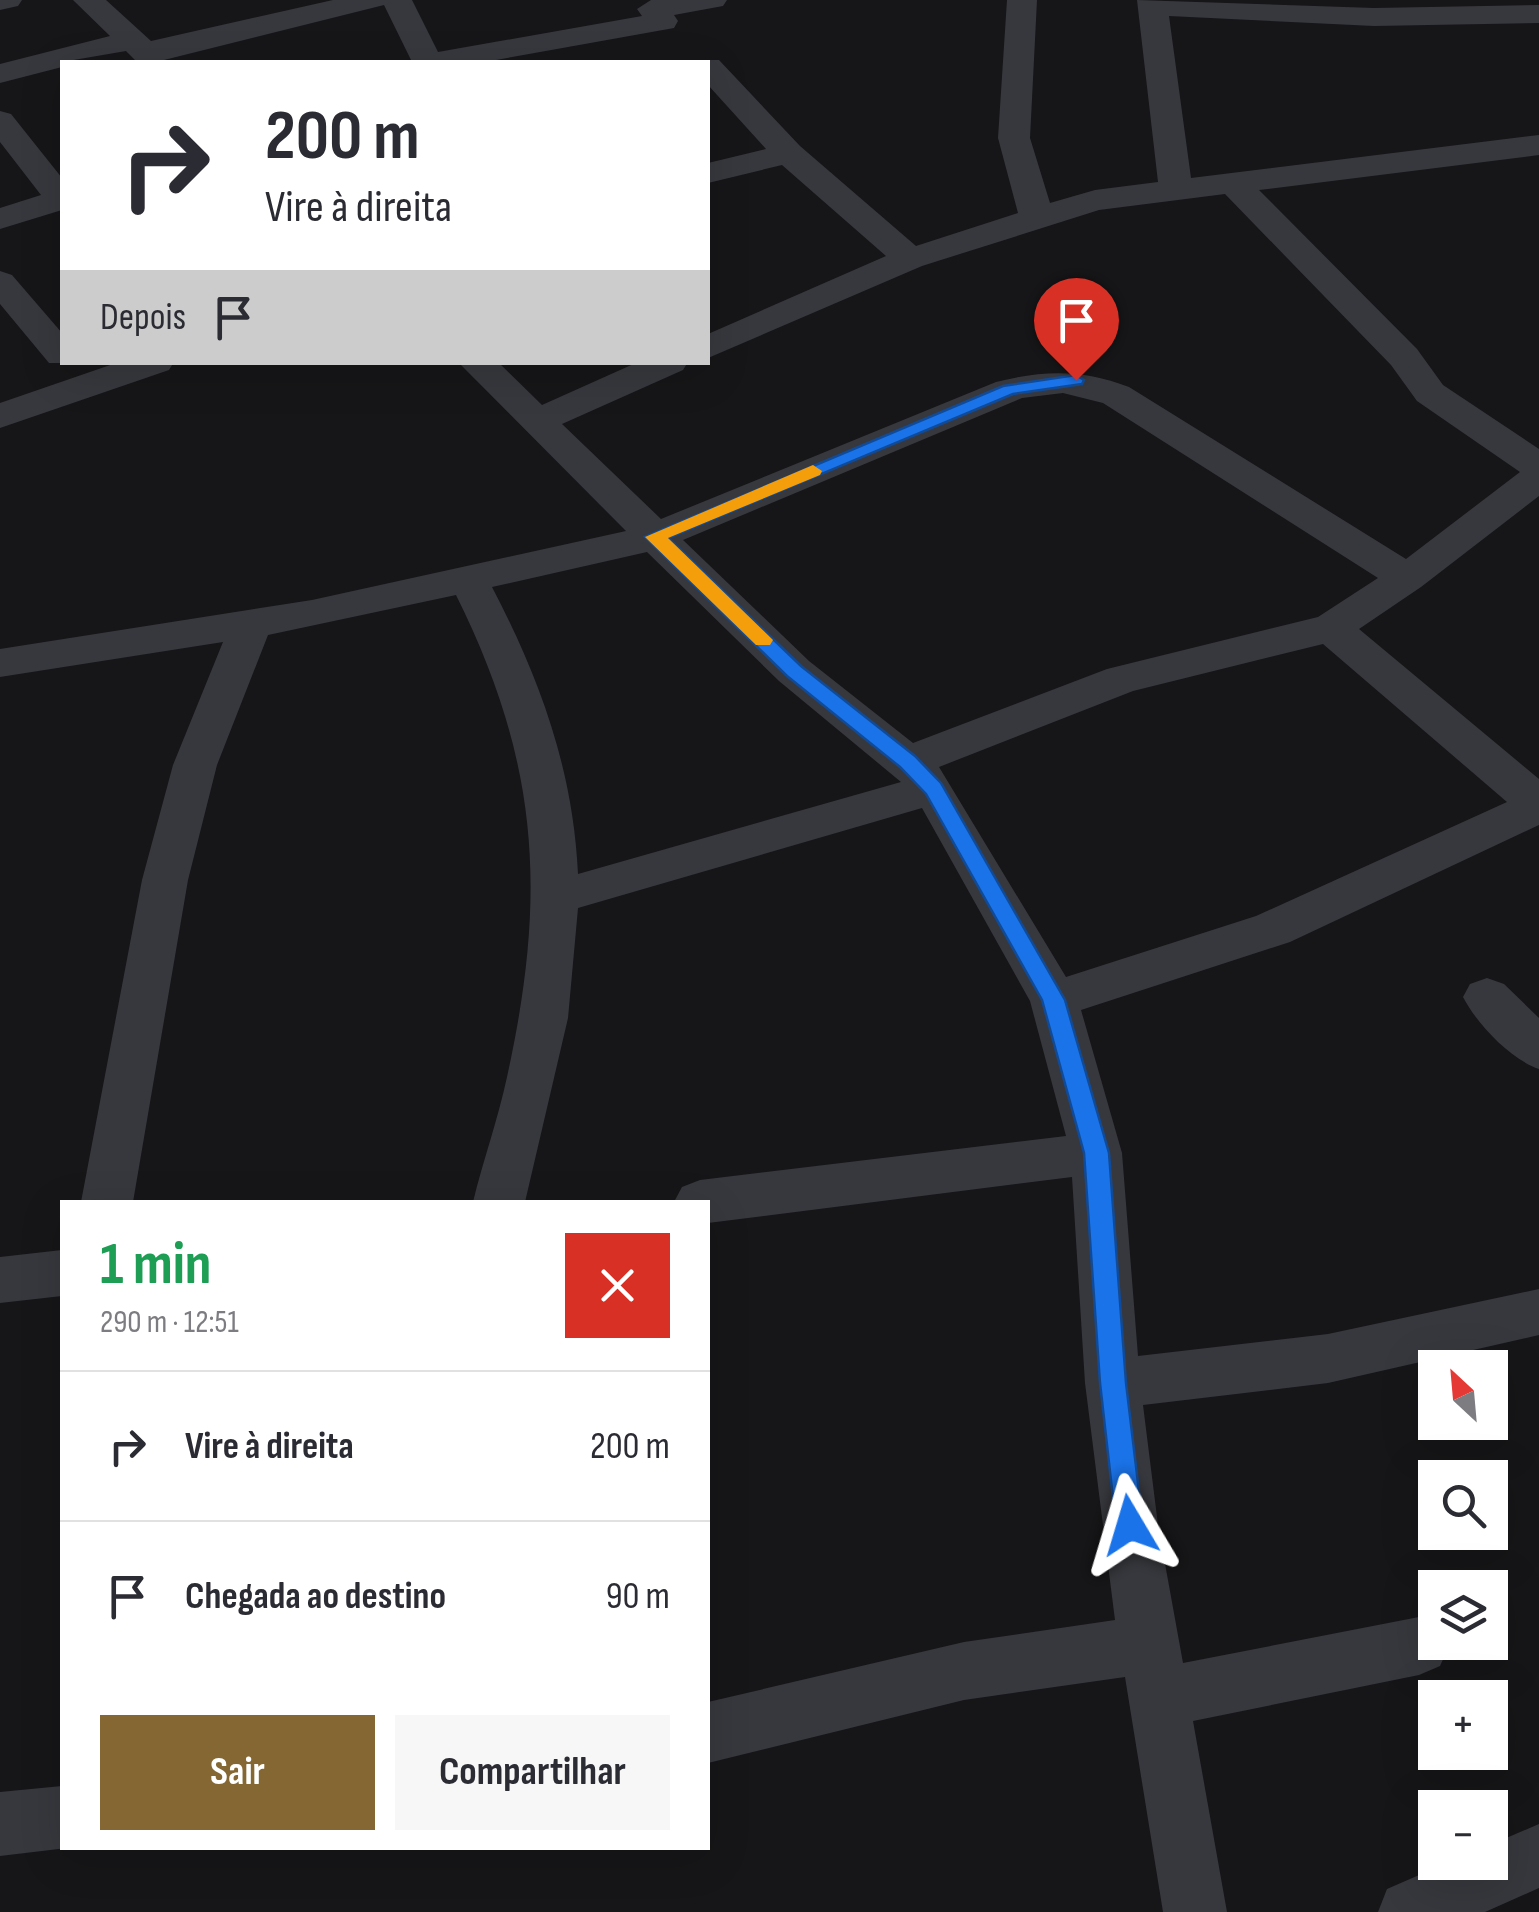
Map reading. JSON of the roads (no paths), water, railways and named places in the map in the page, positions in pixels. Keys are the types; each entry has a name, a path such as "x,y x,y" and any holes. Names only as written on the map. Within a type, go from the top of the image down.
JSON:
{"street":[{"path":"88,0 144,52"},
{"path":"92,60 144,52 373,0"},
{"path":"397,0 427,60"},
{"path":"444,60 653,10 712,0"},
{"path":"1022,0 1014,138 1036,215"},
{"path":"1176,188 1152,3 1374,17 1539,14"},
{"path":"653,10 699,60"},
{"path":"0,74 60,65"},
{"path":"710,72 788,153 910,259"},
{"path":"0,121 60,196"},
{"path":"710,346 910,259 1036,215 1095,200 1539,145"},
{"path":"710,172 788,153"},
{"path":"1235,185 1404,357 1430,393 1539,467"},
{"path":"0,219 60,200"},
{"path":"0,282 60,353"},
{"path":"0,416 80,375 138,365"},
{"path":"479,365 794,671 921,775 1054,1000 1096,1153 1113,1383 1153,1671 1194,1912"},
{"path":"538,421 659,365"},
{"path":"0,663 251,626 655,537 1009,390 1076,380 1116,395 1407,578"},
{"path":"556,897 921,775 1122,680 1331,628 1407,578 1539,477"},
{"path":"469,581 528,710 550,804 556,897 532,1087 500,1200"},
{"path":"106,1200 164,880 195,765 251,626"},
{"path":"1054,1000 1273,929 1539,806 1331,628"},
{"path":"1487,997 1539,1050"},
{"path":"710,1201 1096,1153"},
{"path":"0,1280 60,1273"},
{"path":"1113,1383 1271,1370 1436,1342 1539,1312"},
{"path":"710,1733 964,1672 1153,1671 1418,1646"},
{"path":"0,1824 60,1818"},
{"path":"1410,1912 1539,1856"}]}
